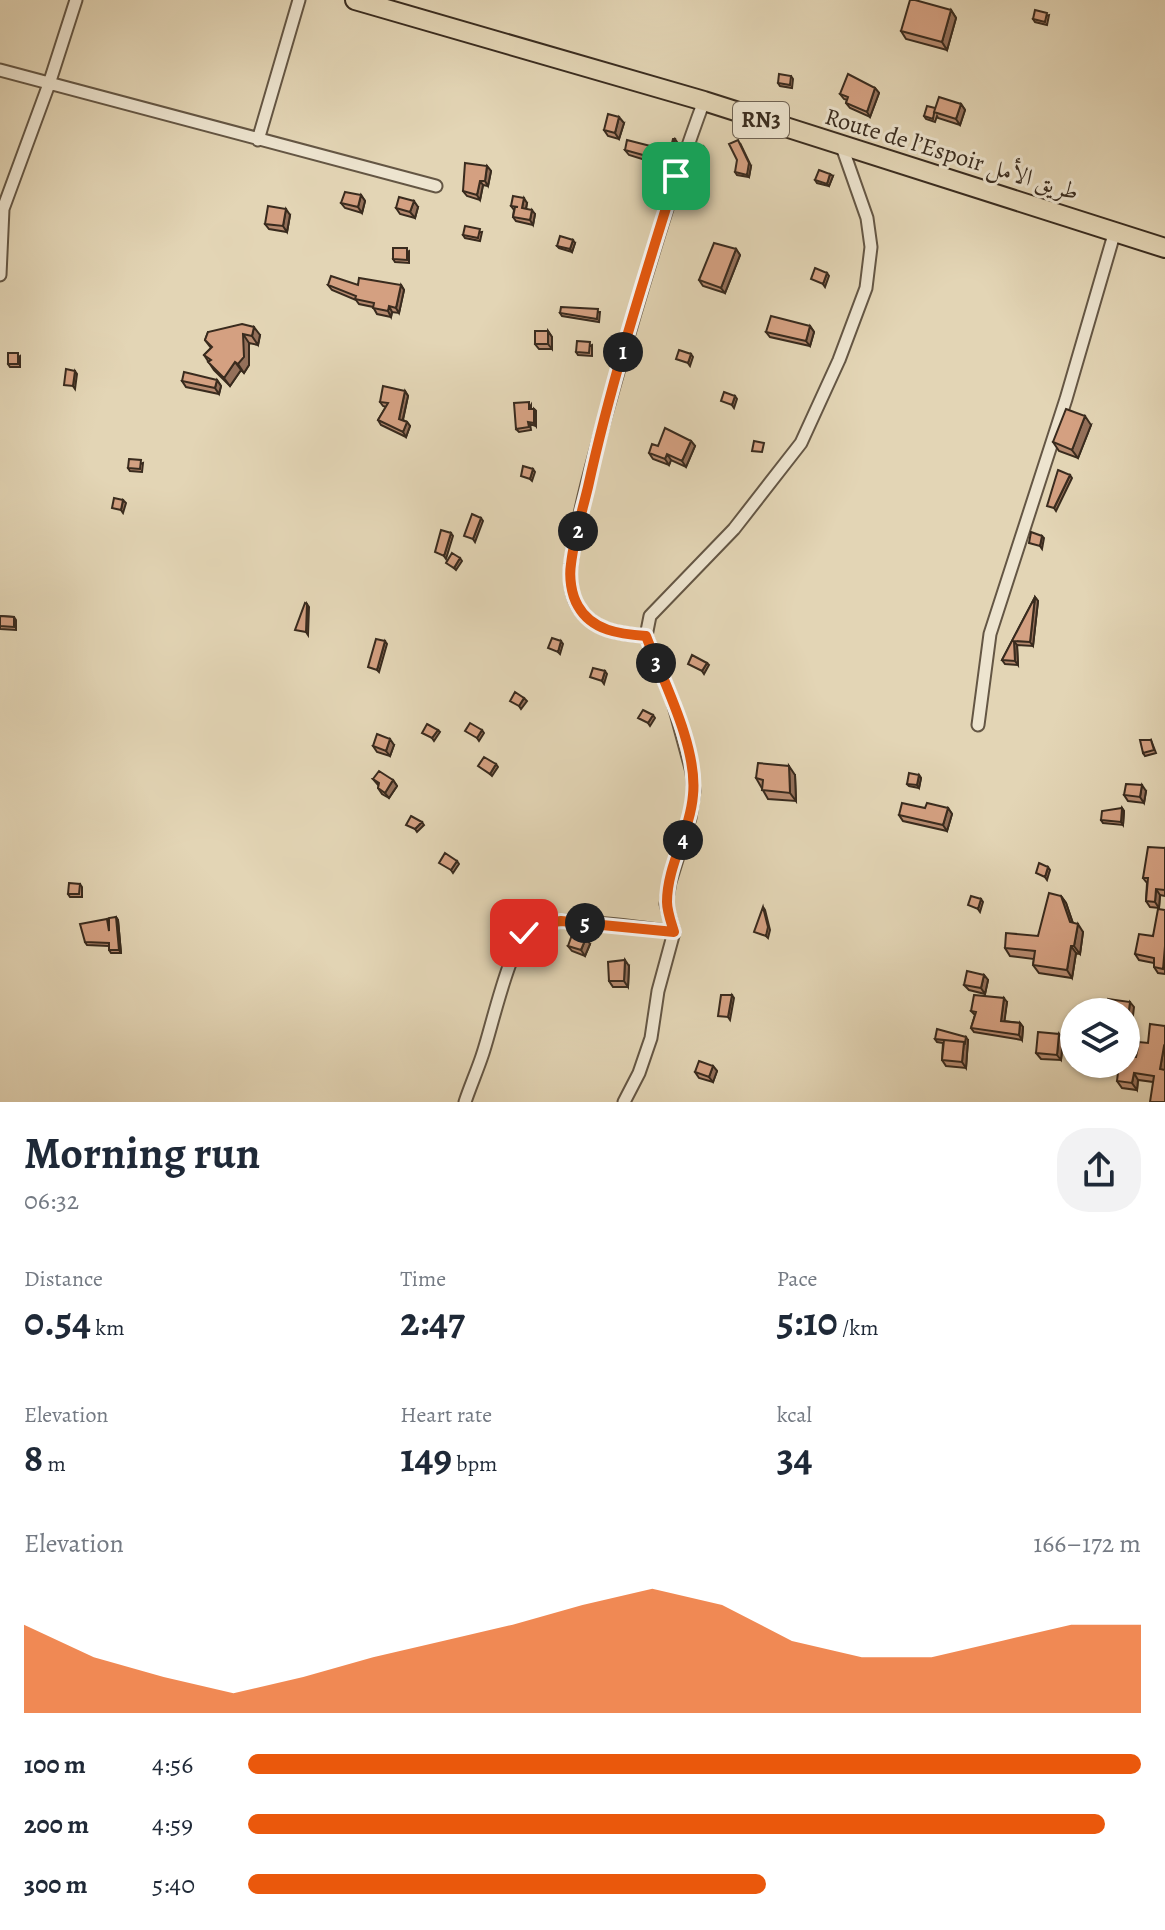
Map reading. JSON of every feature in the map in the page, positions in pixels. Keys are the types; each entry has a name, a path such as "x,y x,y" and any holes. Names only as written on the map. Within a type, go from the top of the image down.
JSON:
{"highway":[{"name":"Route de l’Espoir طريق الأمل","path":"355,0 409,7 1165,248"}],"street":[{"path":"0,275 1,208 49,84 76,0"},
{"path":"258,140 299,0"},
{"path":"0,70 436,186"},
{"path":"646,636 612,633 587,618 577,605 570,566 597,447 641,289 676,176 704,101"},
{"path":"624,1102 648,1052 658,991 674,932 666,904 676,858 690,818 694,791 692,772 673,702 646,636 650,616 734,529 801,443 839,360 866,288 871,247 867,218 841,144"},
{"path":"978,725 990,634 1066,399 1115,231"},
{"path":"465,1102 513,954 524,933 534,925 561,921 674,932"}],"building":[{"path":"910,0 951,10 942,42 901,31"},
{"path":"1035,10 1047,13 1045,22 1033,19"},
{"path":"779,74 791,76 790,85 778,83"},
{"path":"848,74 875,88 867,112 846,103 848,97 840,94"},
{"path":"939,97 961,104 956,119 934,112"},
{"path":"927,106 935,108 933,119 924,116"},
{"path":"608,114 619,117 615,133 604,130"},
{"path":"673,139 668,162 625,150 627,140 670,151"},
{"path":"738,140 749,163 747,175 735,172 737,160 729,144"},
{"path":"695,144 704,147 700,163 689,160"},
{"path":"465,163 487,166 485,181 480,181 477,195 463,191"},
{"path":"819,170 830,174 827,184 815,180"},
{"path":"345,192 361,195 358,207 341,203"},
{"path":"513,196 524,198 522,208 532,210 530,220 513,217 515,207 518,207 511,206"},
{"path":"399,197 414,201 410,212 396,208"},
{"path":"268,206 286,209 283,226 265,224"},
{"path":"465,226 480,229 478,238 463,235"},
{"path":"560,236 573,240 570,249 557,246"},
{"path":"714,243 736,249 721,288 699,280"},
{"path":"393,248 407,248 407,260 393,259"},
{"path":"815,268 827,273 823,284 811,279"},
{"path":"331,276 358,285 359,278 401,285 396,308 389,306 388,311 373,308 374,303 355,299 356,296 328,285"},
{"path":"561,307 598,309 597,319 560,313"},
{"path":"771,316 810,326 806,341 766,332"},
{"path":"242,324 254,327 252,336 243,334 244,357 238,364 235,362 224,378 204,355 212,347 205,340 208,332"},
{"path":"535,331 548,331 548,344 535,344"},
{"path":"577,341 590,342 589,353 576,352"},
{"path":"679,350 691,354 688,363 676,359"},
{"path":"8,353 18,353 18,364 8,364"},
{"path":"66,369 75,371 73,386 64,385"},
{"path":"184,372 217,380 215,388 182,381"},
{"path":"383,386 405,391 399,419 407,422 403,432 378,420 388,403 380,402"},
{"path":"724,392 735,396 732,405 721,401"},
{"path":"529,402 529,409 534,409 534,423 528,422 529,427 516,429 514,403"},
{"path":"1066,409 1085,416 1072,450 1053,442"},
{"path":"665,428 691,441 682,461 667,454 665,459 649,453 652,444 658,446"},
{"path":"754,441 764,443 762,452 752,451"},
{"path":"129,459 141,460 140,469 128,468"},
{"path":"523,466 533,469 530,479 521,476"},
{"path":"1058,470 1070,475 1054,508 1047,506"},
{"path":"114,498 123,500 121,510 112,508"},
{"path":"472,514 481,518 473,539 464,536"},
{"path":"441,530 451,533 444,556 435,552"},
{"path":"1031,532 1042,536 1040,546 1029,543"},
{"path":"452,553 460,558 454,568 446,563"},
{"path":"1035,597 1030,642 1014,641 1015,661 1002,660"},
{"path":"307,604 306,632 295,630"},
{"path":"0,616 14,617 14,627 0,626"},
{"path":"552,638 561,641 558,652 548,648"},
{"path":"376,639 385,641 377,670 368,667"},
{"path":"692,655 707,663 702,671 688,664"},
{"path":"593,668 605,671 602,681 590,677"},
{"path":"515,692 524,698 519,706 510,701"},
{"path":"643,710 653,715 648,723 638,718"},
{"path":"470,723 482,730 477,738 465,731"},
{"path":"427,724 438,730 432,738 422,733"},
{"path":"377,734 390,739 386,751 373,746"},
{"path":"1140,740 1151,740 1154,750 1143,753"},
{"path":"484,757 496,764 490,774 478,766"},
{"path":"758,763 789,766 790,793 762,790 763,780 756,778"},
{"path":"379,771 393,780 385,793 373,779"},
{"path":"909,773 919,775 917,785 907,784"},
{"path":"1126,784 1142,785 1140,797 1124,795"},
{"path":"902,803 925,808 927,803 948,808 943,825 899,815"},
{"path":"1122,808 1121,822 1101,820 1102,811"},
{"path":"411,816 422,822 415,829 406,825"},
{"path":"1148,847 1165,848 1165,890 1156,889 1155,902 1146,901 1148,878 1143,878"},
{"path":"445,853 457,861 451,870 439,863"},
{"path":"1039,863 1048,867 1045,877 1036,873"},
{"path":"69,883 80,884 79,894 68,894"},
{"path":"1049,893 1061,896 1070,922 1078,924 1067,970 1033,965 1035,951 1005,948 1006,933 1038,936"},
{"path":"971,896 981,899 978,909 968,905"},
{"path":"763,907 768,927 766,936 754,932"},
{"path":"1158,909 1165,910 1163,969 1154,967 1154,958 1135,954 1139,934 1153,936"},
{"path":"116,917 119,950 109,950 109,943 85,942 80,924 107,919 109,931 109,918"},
{"path":"573,932 586,938 581,950 568,946"},
{"path":"625,960 624,981 609,981 608,962"},
{"path":"967,971 984,975 981,988 964,985"},
{"path":"721,995 732,995 728,1017 718,1016"},
{"path":"974,995 1004,998 1001,1021 1020,1023 1019,1035 971,1028 976,1012 971,1011"},
{"path":"1150,1024 1165,1026 1165,1047 1160,1069 1165,1070 1165,1102 1150,1102 1154,1076 1140,1074 1140,1042 1148,1043"},
{"path":"937,1029 966,1037 965,1043 935,1039"},
{"path":"1038,1032 1059,1034 1057,1055 1036,1053"},
{"path":"944,1040 964,1042 962,1062 942,1060"},
{"path":"699,1061 713,1066 709,1077 695,1072"},
{"path":"1117,1078 1133,1078 1132,1083 1117,1081"}],"route":[{"path":"524,933 543,922 561,921 674,932 666,904 676,858 690,818 694,791 687,750 673,702 646,636 612,633 587,618 577,605 570,566 597,447 676,176"}]}
